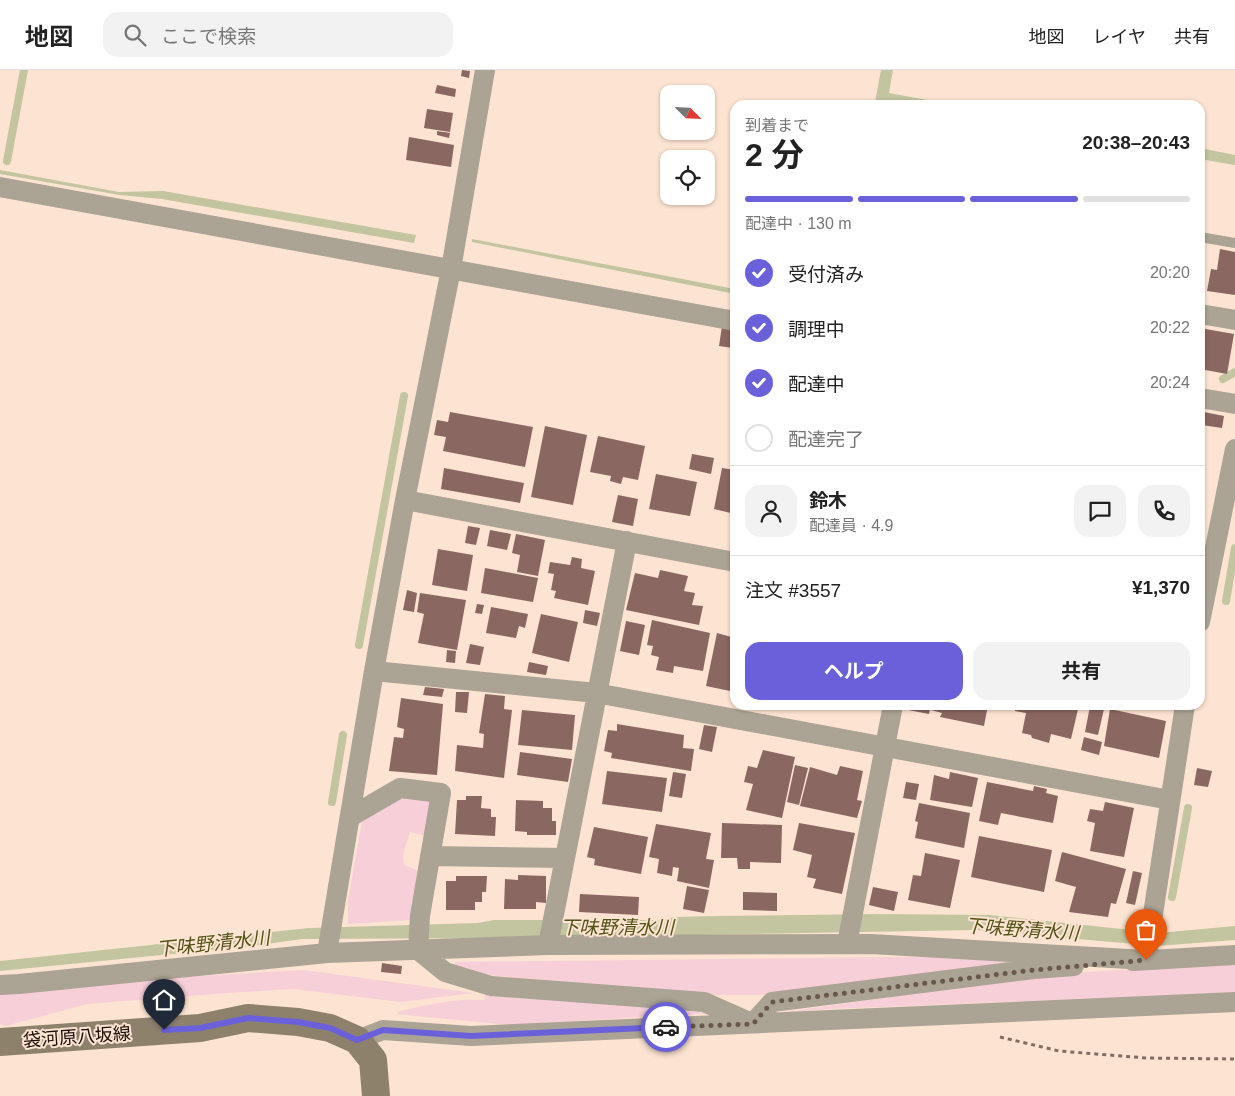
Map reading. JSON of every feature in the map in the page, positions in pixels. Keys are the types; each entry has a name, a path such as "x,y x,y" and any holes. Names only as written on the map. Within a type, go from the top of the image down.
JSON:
{"main road":[{"name":"袋河原八坂線","path":"0,1042 200,1028 248,1018 298,1022 330,1028 365,1050"},
{"path":"365,1050 376,1096"}],"street":[{"path":"327,953 374,671 405,500 451,269 485,70"},
{"path":"0,187 730,320"},
{"path":"1205,315 1235,320"},
{"path":"1205,399 1235,404"},
{"path":"1205,597 1235,449"},
{"path":"405,500 627,540 730,561"},
{"path":"548,945 627,540"},
{"path":"374,671 596,694 1170,800"},
{"path":"847,944 892,710"},
{"path":"1146,960 1185,710"},
{"path":"350,817 400,788 441,793 420,916 418,950"},
{"path":"430,856 565,858"},
{"path":"0,985 327,953 548,945 847,944 1146,960"},
{"path":"418,950 445,972 491,986 704,1002 753,1024"},
{"path":"753,1024 772,1002 1034,970 1146,960 1235,955"},
{"path":"365,1050 383,1030 471,1036 1235,1002"}],"lane":[{"path":"1205,238 1235,243"}],"path":[{"path":"993,1035 1059,1051 1146,1058 1235,1059"}],"shaded area":[{"path":"398,794 435,800 426,836 410,832 403,855 404,865 419,871 412,920 348,924 348,900 363,816"},
{"path":"976,956 1029,961 761,995 715,995 496,976 456,969 455,962"},
{"path":"1235,963 1235,993 831,1009 778,1013 1053,974"},
{"path":"304,970 473,993 401,1002 293,989 214,994 87,1004 6,1026 0,1024 0,992 181,977"},
{"path":"486,993 711,1013 508,1025 397,1014 408,1009 441,1003 484,1000"}],"water":[{"path":"881,70 893,70 889,93 928,100 875,100"},
{"path":"1205,149 1235,155 1235,165 1205,160"},
{"path":"0,170 119,192 163,191 416,235 414,243 162,199 120,195 0,174"},
{"path":"472,239 730,288 730,293 472,242"},
{"name":"下味野清水川","path":"874,914 989,915 1159,933 1235,926 1235,940 1157,946 975,930 528,938 302,939 252,946 0,971 0,961 309,928 478,923 494,920 662,920 675,917"}],"building":[{"path":"462,70 470,71 469,78 461,76"},
{"path":"437,85 456,89 455,97 435,93"},
{"path":"427,109 453,113 450,132 424,128"},
{"path":"437,131 450,133 449,138 437,135"},
{"path":"409,137 454,145 451,167 406,160"},
{"path":"1220,249 1235,252 1235,295 1207,291 1211,269 1217,270"},
{"path":"722,326 730,327 730,348 719,346"},
{"path":"1205,329 1234,334 1227,374 1205,370"},
{"path":"450,412 533,427 525,467 443,451 446,437 434,435 437,420 448,422"},
{"path":"1205,412 1224,416 1222,428 1205,425"},
{"path":"545,426 587,435 573,505 531,497"},
{"path":"598,436 645,446 638,480 623,477 621,484 610,481 611,476 590,472"},
{"path":"692,454 714,458 711,474 689,469"},
{"path":"444,468 524,483 520,503 441,489"},
{"path":"722,468 730,469 730,513 714,509"},
{"path":"656,474 697,482 690,516 649,509"},
{"path":"618,495 638,499 633,526 612,522"},
{"path":"468,526 480,528 476,545 465,543"},
{"path":"490,530 511,534 507,550 487,546"},
{"path":"516,534 545,540 538,576 517,572 520,555 512,553"},
{"path":"438,549 473,555 467,591 432,585"},
{"path":"572,557 582,559 581,568 595,571 588,605 554,598 556,591 551,590 554,574 548,573 550,562 570,565"},
{"path":"485,568 538,578 533,602 481,593"},
{"path":"660,570 688,576 684,591 695,593 692,605 703,606 699,625 626,610 635,573 658,578"},
{"path":"407,590 417,593 414,612 403,610"},
{"path":"420,593 466,600 457,650 418,643 424,614 417,612"},
{"path":"477,604 484,605 482,614 475,613"},
{"path":"491,607 528,614 525,628 519,626 516,638 486,633"},
{"path":"585,610 600,613 597,626 583,623"},
{"path":"541,614 578,622 569,662 532,653"},
{"path":"652,620 710,633 703,671 674,666 673,673 656,670 659,657 651,655 653,646 647,645"},
{"path":"626,621 645,625 639,655 620,651"},
{"path":"717,633 730,637 730,691 706,686"},
{"path":"470,644 484,647 480,665 466,663"},
{"path":"447,650 456,651 455,663 446,662"},
{"path":"529,662 548,666 546,675 527,672"},
{"path":"425,687 444,689 442,697 423,695"},
{"path":"456,692 469,692 467,713 455,712"},
{"path":"485,694 505,696 504,709 512,710 504,778 455,771 457,745 483,748 484,734 479,733"},
{"path":"401,698 443,704 437,775 389,771 394,737 403,738 404,729 397,727"},
{"path":"522,710 575,715 572,750 518,745"},
{"path":"908,710 930,710 929,714"},
{"path":"931,710 987,710 984,726 940,717 942,713"},
{"path":"1078,710 1071,739 1051,734 1049,743 1022,733 1026,713 1015,711"},
{"path":"1089,710 1104,710 1098,735 1085,732"},
{"path":"1110,710 1166,721 1159,758 1104,746"},
{"path":"617,724 684,735 683,748 694,749 691,771 611,758 612,753 604,751 608,730 617,731"},
{"path":"704,725 717,727 712,752 699,749"},
{"path":"1084,737 1102,742 1099,755 1081,750"},
{"path":"763,750 795,757 782,818 746,810 753,784 744,782 748,766 757,768"},
{"path":"520,752 572,759 568,782 517,775"},
{"path":"795,765 808,768 799,805 787,802"},
{"path":"840,766 863,771 857,800 862,801 857,818 800,806 810,767 837,775"},
{"path":"1197,768 1212,771 1208,787 1194,785"},
{"path":"607,771 667,778 662,812 602,804"},
{"path":"673,772 686,774 682,798 669,796"},
{"path":"950,772 978,778 972,807 930,800 934,775 949,779"},
{"path":"906,782 919,784 916,800 903,798"},
{"path":"987,782 1033,791 1034,786 1047,789 1046,793 1058,796 1053,823 1001,813 998,825 979,821"},
{"path":"466,796 482,796 481,808 491,809 491,817 496,817 495,836 455,834 457,800 466,800"},
{"path":"516,800 543,801 543,808 552,808 552,821 556,821 556,835 527,835 527,832 515,831"},
{"path":"1105,802 1134,808 1124,857 1090,851 1095,823 1087,821 1090,809 1103,811"},
{"path":"919,803 970,813 964,848 915,838 918,822 915,821"},
{"path":"722,823 782,825 781,863 750,862 750,869 738,869 737,858 721,858"},
{"path":"799,823 855,833 842,894 813,888 816,879 807,877 812,855 793,850"},
{"path":"656,824 711,833 706,859 714,860 709,888 677,881 679,868 673,867 672,876 657,873 659,859 649,857"},
{"path":"594,827 648,837 641,874 594,865 595,859 587,857"},
{"path":"979,836 1052,850 1044,892 971,877"},
{"path":"1062,852 1126,869 1116,904 1111,903 1108,917 1069,912 1076,887 1055,881"},
{"path":"925,853 960,860 950,908 908,900 913,875 921,876"},
{"path":"1133,871 1142,873 1135,905 1126,903"},
{"path":"518,875 546,876 546,903 536,902 536,909 504,909 505,879 518,880"},
{"path":"456,876 487,876 486,892 482,892 482,902 475,902 475,910 446,910 446,881 456,881"},
{"path":"687,886 709,890 704,913 683,909"},
{"path":"873,887 898,892 894,911 869,905"},
{"path":"743,892 777,893 777,911 743,910"},
{"path":"580,894 639,897 638,915 579,912"},
{"path":"382,963 402,966 401,974 381,972"}],"waterway":[{"path":"7,161 24,70"},
{"path":"1223,379 1235,372"},
{"path":"359,645 404,396"},
{"path":"1226,601 1235,548"},
{"path":"332,802 343,735"},
{"path":"1172,897 1188,808"}],"way so far":[{"path":"666,1027 753,1024 772,1002 1034,970 1146,960"}],"route":[{"path":"164,1030 200,1028 248,1018 298,1022 330,1028 357,1040 383,1030 471,1036 666,1027"}]}
